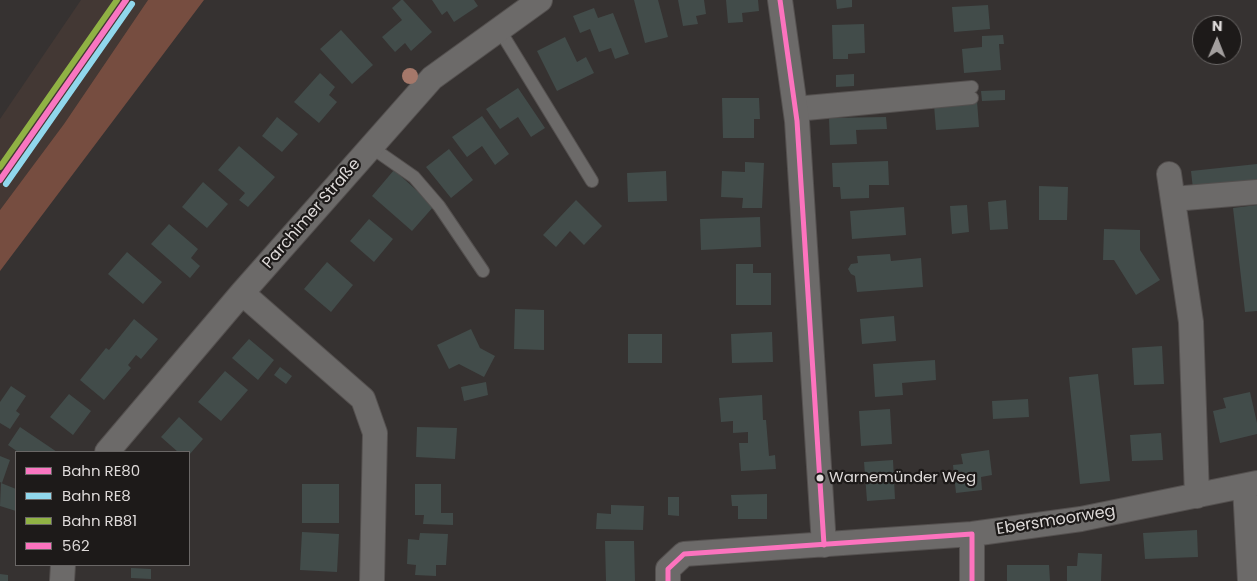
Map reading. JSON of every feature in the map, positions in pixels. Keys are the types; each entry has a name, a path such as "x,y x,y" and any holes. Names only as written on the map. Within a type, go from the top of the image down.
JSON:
{"street":[{"name":"Parchimer Straße","path":"108,451 242,293 432,78 540,0"},
{"path":"780,0 795,109 824,545"},
{"path":"1169,174 1192,322 1197,496"},
{"path":"1173,199 1257,192"},
{"path":"242,293 363,400 375,433 372,581"},
{"path":"1250,581 1251,485"},
{"name":"Ebersmoorweg","path":"668,581 668,569 684,554 972,534 1081,519 1251,485"},
{"path":"972,534 972,581"},
{"path":"62,581 63,566"}],"lane":[{"path":"499,30 592,181"},
{"path":"795,109 972,92"},
{"path":"371,147 414,177 439,206 483,271"}],"shaded area":[{"path":"81,0 148,0 64,124 0,210 0,119"},
{"path":"148,0 204,0 0,271 0,210 64,124"}],"building":[{"path":"401,0 432,32 411,51 405,43 395,52 382,37 402,20 392,8"},
{"path":"432,0 474,0 478,6 454,22 447,11 442,15"},
{"path":"634,0 658,0 668,37 645,43"},
{"path":"678,0 704,0 706,14 696,16 698,24 683,26"},
{"path":"726,0 758,0 759,11 742,13 743,22 728,23"},
{"path":"836,0 852,0 852,7 837,9"},
{"path":"988,5 990,29 954,32 952,7"},
{"path":"594,8 598,18 613,13 629,54 615,59 611,48 599,52 590,29 580,33 573,16"},
{"path":"864,24 865,53 848,54 848,59 833,59 832,25"},
{"path":"341,30 373,65 352,84 320,49"},
{"path":"1003,35 1004,44 999,44 1001,70 964,73 962,49 982,47 982,36"},
{"path":"565,37 577,62 586,57 594,73 557,91 537,51"},
{"path":"320,73 335,87 329,95 337,102 319,123 294,102"},
{"path":"854,74 854,86 836,87 836,75"},
{"path":"518,88 545,128 531,137 518,117 500,129 486,109"},
{"path":"1005,90 1005,100 982,101 981,91"},
{"path":"722,98 759,98 760,119 754,119 754,138 723,138"},
{"path":"977,101 979,127 936,130 934,105"},
{"path":"482,116 509,154 495,165 482,146 467,157 452,137"},
{"path":"277,117 298,134 282,152 262,136"},
{"path":"886,117 887,129 856,130 857,144 830,145 829,118"},
{"path":"239,146 275,177 248,207 239,200 245,193 218,170"},
{"path":"449,149 473,180 451,198 426,167"},
{"path":"888,161 889,185 869,185 869,198 841,199 840,187 833,187 832,163"},
{"path":"745,162 764,163 762,208 742,208 743,198 721,197 722,171 745,172"},
{"path":"1257,164 1257,182 1193,189 1191,171"},
{"path":"394,170 434,206 412,231 372,196"},
{"path":"666,171 667,201 628,202 627,173"},
{"path":"203,182 228,204 207,228 182,207"},
{"path":"1039,186 1068,187 1067,220 1039,220"},
{"path":"576,200 602,226 584,245 570,231 556,247 543,235"},
{"path":"1006,200 1008,229 990,230 988,202"},
{"path":"967,205 969,232 952,234 950,206"},
{"path":"1257,205 1257,311 1245,312 1233,208"},
{"path":"904,207 906,235 852,239 850,211"},
{"path":"760,217 761,247 701,250 700,219"},
{"path":"369,219 393,239 374,262 350,241"},
{"path":"169,224 198,249 191,258 200,266 190,278 151,244"},
{"path":"1104,229 1140,230 1140,250 1160,280 1136,295 1114,260 1103,260"},
{"path":"127,252 162,282 143,304 108,274"},
{"path":"890,254 891,261 921,258 923,287 857,292 855,276 848,269 851,264 858,263 857,256"},
{"path":"327,262 353,285 331,312 304,289"},
{"path":"736,264 753,264 753,273 771,273 771,305 736,305"},
{"path":"515,309 544,310 544,350 514,349"},
{"path":"894,316 896,341 862,344 860,319"},
{"path":"134,319 158,339 141,359 136,355 128,365 131,368 104,400 80,380 106,348 109,350"},
{"path":"471,329 480,348 495,356 484,377 459,364 449,369 437,345"},
{"path":"772,332 773,362 732,363 731,334"},
{"path":"628,334 662,334 662,363 628,363"},
{"path":"249,339 274,360 258,380 232,358"},
{"path":"1162,346 1164,384 1134,385 1132,348"},
{"path":"935,360 936,380 902,383 903,395 875,397 873,364"},
{"path":"280,367 292,376 286,384 274,375"},
{"path":"225,371 248,390 221,421 198,402"},
{"path":"1098,374 1110,481 1080,484 1069,377"},
{"path":"486,382 488,395 464,401 461,387"},
{"path":"11,386 26,396 16,411 20,414 10,429 0,423 0,402"},
{"path":"1250,392 1257,423 1257,434 1220,443 1213,411 1226,408 1223,398"},
{"path":"69,394 91,411 73,435 50,417"},
{"path":"762,395 763,420 766,420 769,456 775,455 776,469 741,471 739,443 748,443 748,432 733,433 733,421 721,422 719,398"},
{"path":"1028,399 1029,417 993,419 992,401"},
{"path":"890,409 892,444 861,446 859,411"},
{"path":"179,417 203,439 190,454 190,451 177,451 161,437"},
{"path":"20,427 56,451 17,451 8,445"},
{"path":"417,427 457,428 455,459 416,457"},
{"path":"1161,433 1163,460 1132,461 1130,435"},
{"path":"989,450 992,475 981,477 982,490 956,493 953,465 963,464 961,454"},
{"path":"0,456 10,460 2,483 0,482"},
{"path":"893,460 895,499 867,501 864,462"},
{"path":"1,483 15,489 15,511 0,506"},
{"path":"302,484 339,484 339,523 302,523"},
{"path":"415,484 441,484 441,513 453,513 453,525 423,524 424,515 415,515"},
{"path":"767,494 767,519 738,519 738,506 732,506 731,495"},
{"path":"668,497 679,497 679,516 668,515"},
{"path":"611,505 644,506 643,530 596,529 597,513 611,514"},
{"path":"1197,530 1198,557 1145,559 1143,533"},
{"path":"302,532 339,534 337,572 300,570"},
{"path":"420,533 448,534 446,565 436,565 436,576 415,575 416,565 407,564 408,539 419,540"},
{"path":"605,541 634,541 635,581 606,581"},
{"path":"1078,553 1102,554 1101,581 1067,581 1067,566 1077,566"},
{"path":"1007,565 1049,565 1050,581 1007,581"},
{"path":"131,568 151,569 151,579 131,578"},
{"path":"0,574 8,575 8,581 0,581"}],"rail line":[{"name":"RB81","path":"0,167 117,0"},
{"name":"RE80","path":"0,180 126,0"},
{"name":"RE8","path":"6,184 132,4"}],"transit line":[{"name":"562","path":"780,0 797,121 824,545"},
{"name":"562","path":"668,581 668,569 684,554 972,534 972,581"}],"place":[{"name":"Warnemünder Weg","path":"820,478"}]}
